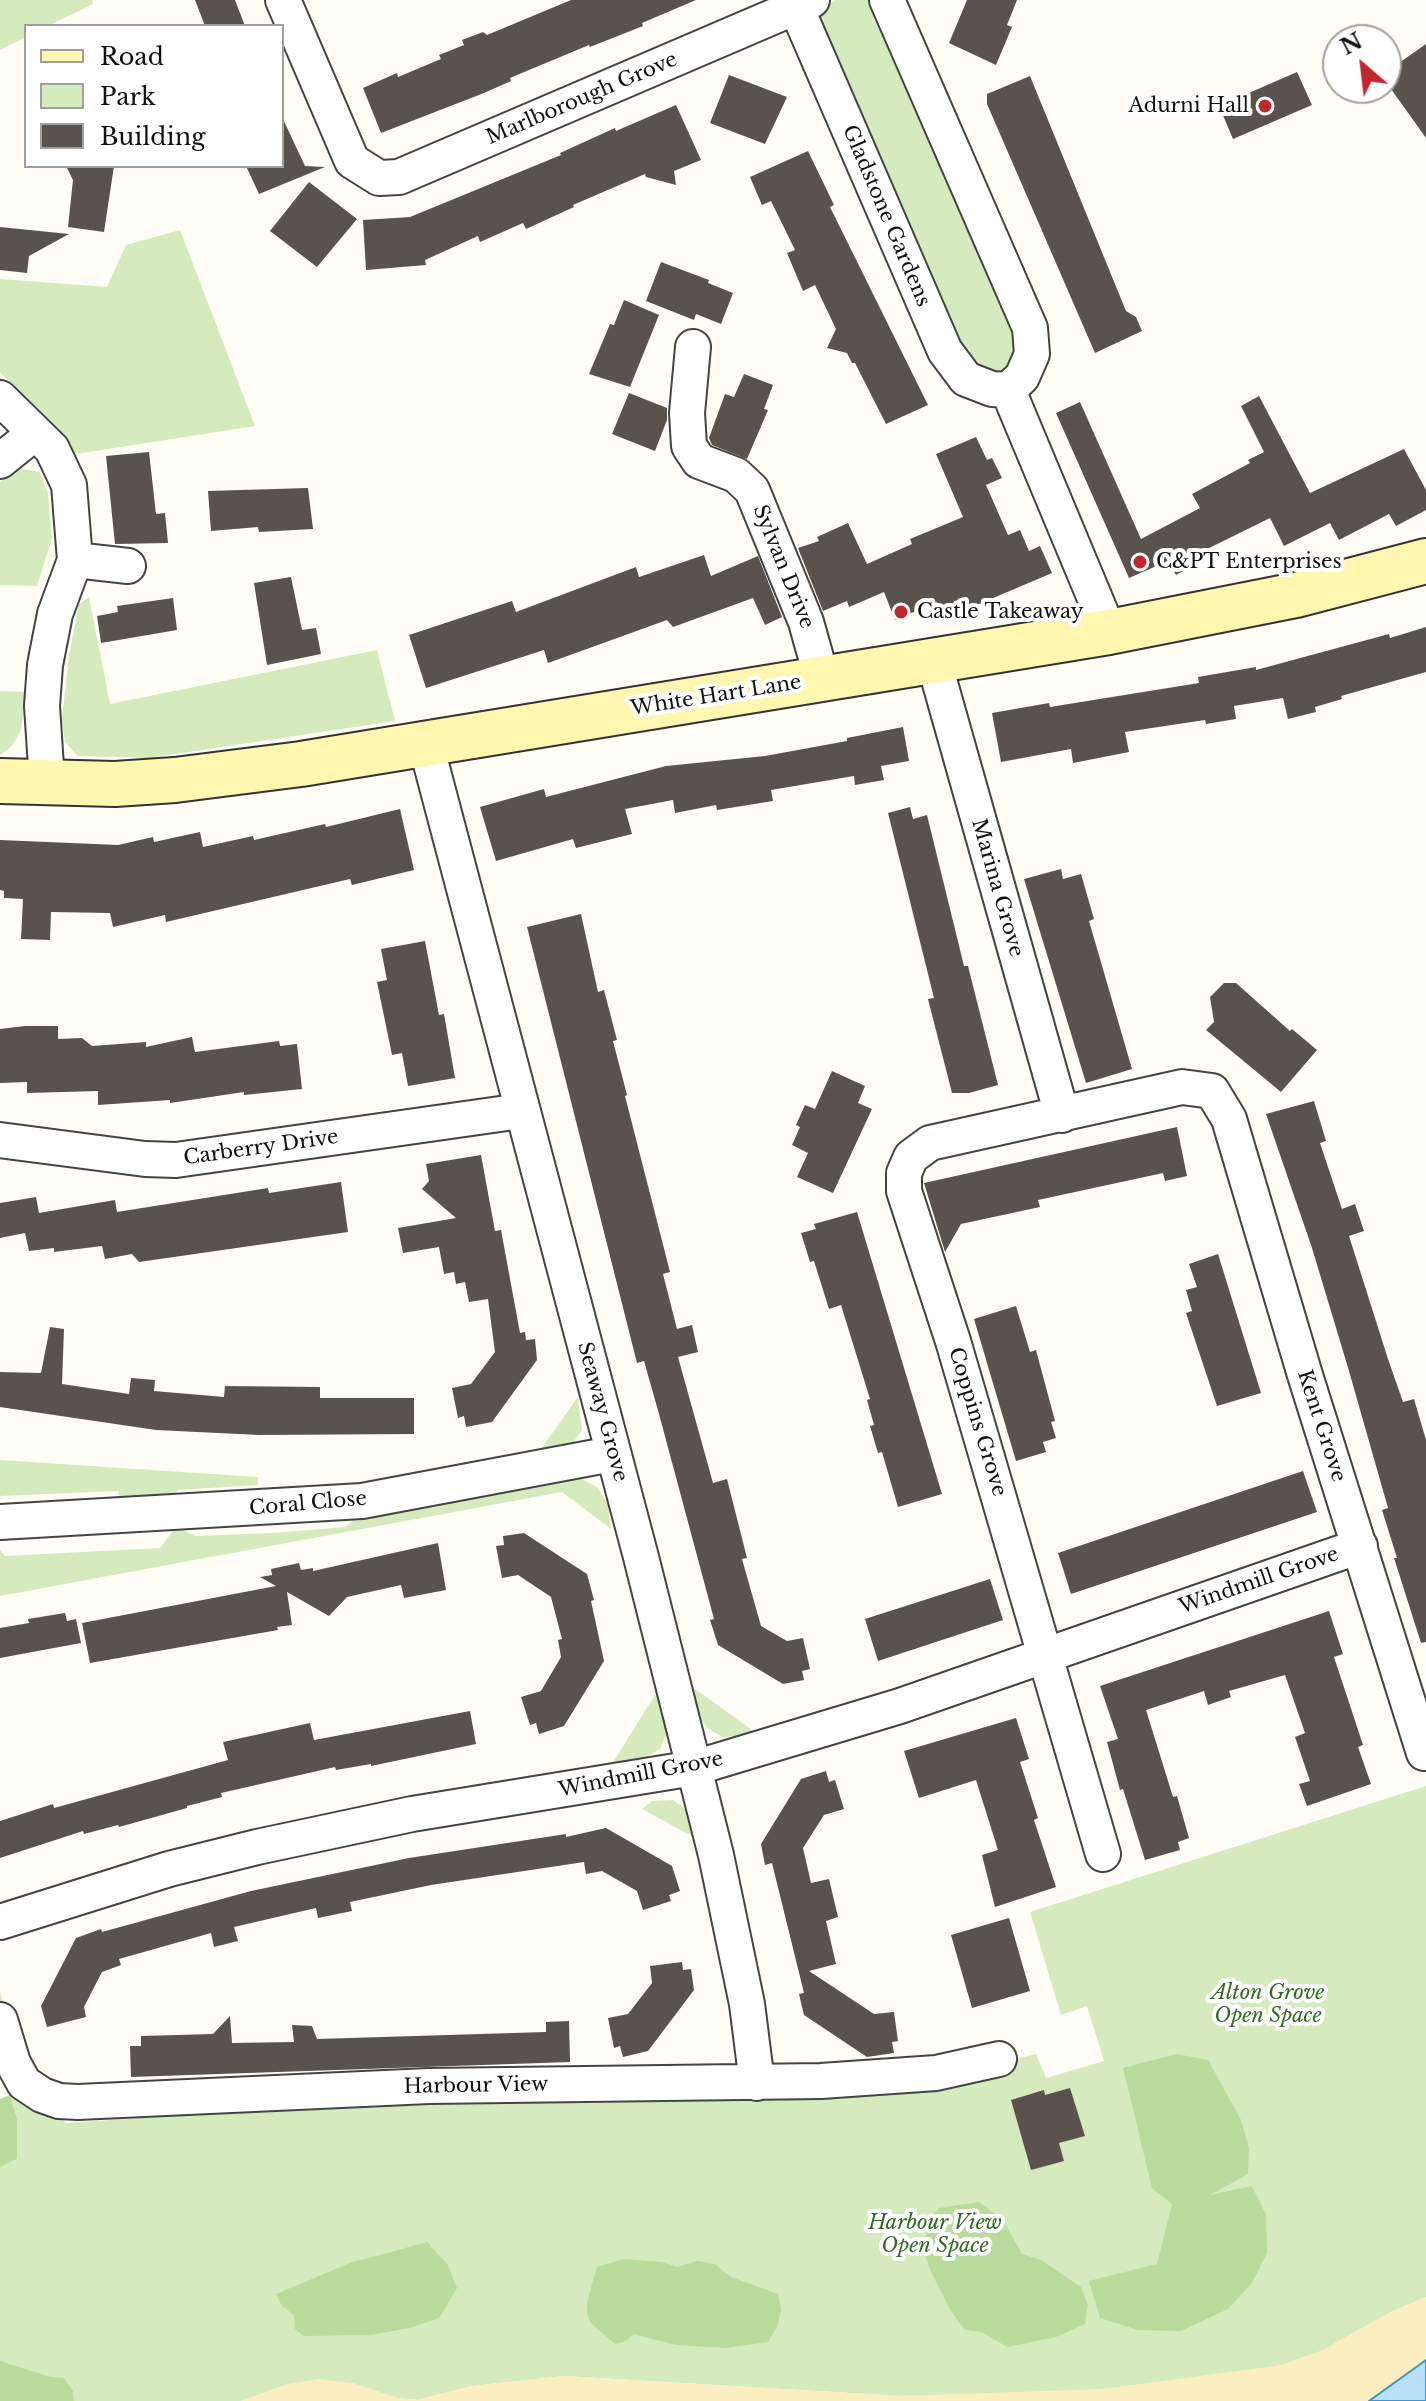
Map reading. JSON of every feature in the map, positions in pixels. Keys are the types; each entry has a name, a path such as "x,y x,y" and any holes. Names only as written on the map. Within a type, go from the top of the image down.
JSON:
{"street":[{"name":"Marlborough Grove","path":"283,0 352,161 379,178 399,177 804,4"},
{"path":"887,0 1030,328 1032,354 1022,377 1008,390 1109,632"},
{"name":"Gladstone Gardens","path":"804,4 945,351 966,379 992,389 1008,390"},
{"name":"Sylvan Drive","path":"693,347 687,413 689,446 699,461 736,475 752,490 806,622 822,679"},
{"path":"0,398 52,449 69,485 75,560 58,605 45,665 42,706 47,782"},
{"path":"0,461 35,433"},
{"path":"75,560 128,566"},
{"name":"White Hart Lane","path":"0,781 115,784 175,780 426,745 1109,632 1296,595 1426,561"},
{"name":"Marina Grove","path":"934,662 1062,1115"},
{"name":"Seaway Grove","path":"426,745 716,1855 747,2004 757,2083"},
{"name":"Kent Grove","path":"1062,1115 1182,1087 1209,1090 1219,1100 1229,1119 1305,1375 1424,1753"},
{"name":"Carberry Drive","path":"0,1140 145,1159 176,1160 521,1111"},
{"name":"Coppins Grove","path":"1062,1115 930,1143 911,1157 904,1173 904,1191 953,1341 1103,1854"},
{"name":"Coral Close","path":"0,1522 362,1501 612,1454"},
{"name":"Windmill Grove","path":"0,1922 126,1881 257,1847 412,1814 694,1768 900,1706 1360,1546"},
{"name":"Harbour View","path":"0,2020 13,2063 24,2083 42,2095 59,2101 413,2087 821,2081 936,2073 999,2059"}],"green space":[{"path":"0,0 92,0 93,4 52,24 24,24 24,38 0,50"},
{"path":"835,0 876,0 1019,332 1020,352 998,379 959,357 817,23 820,10"},
{"path":"180,230 255,426 76,454 40,410 0,372 0,279 107,287 126,245"},
{"path":"18,468 40,472 48,493 52,538 37,586 0,585 0,482"},
{"path":"89,597 110,704 377,650 395,721 149,758 78,756 65,742 62,719 69,655 79,604"},
{"path":"0,691 26,692 21,730 12,746 0,755"},
{"path":"578,1397 582,1430 572,1444 536,1456"},
{"path":"0,1460 258,1477 258,1485 178,1490 170,1500 120,1502 118,1491 0,1496"},
{"path":"559,1479 582,1479 598,1488 608,1505 611,1529 562,1492 0,1596 0,1550 5,1556 160,1548 176,1527 196,1536 345,1527 360,1515"},
{"path":"691,1686 752,1730 739,1736 722,1737 707,1728 698,1714"},
{"path":"662,1694 668,1713 667,1732 660,1749 646,1757 612,1764 655,1695"},
{"name":"Harbour View Open Space","path":"1426,1786 1426,2297 1393,2311 1321,2351 1261,2369 1103,2389 1044,2393 901,2396 564,2376 472,2386 417,2400 397,2398 352,2383 289,2384 241,2401 0,2401 0,2167 17,2159 17,2118 0,2058 0,1992 28,2089 66,2123 1000,2063 1036,2054 1046,2078 1104,2061 1087,2006 1061,2015 1030,1912"},
{"path":"673,1800 695,1822 699,1840 642,1809 652,1801"},
{"path":"1177,2054 1208,2060 1241,2120 1249,2148 1248,2174 1210,2195 1252,2186 1266,2215 1267,2253 1252,2283 1228,2309 1181,2331 1138,2330 1100,2318 1089,2281 1157,2264 1172,2204 1152,2188 1123,2068"},
{"path":"10,2095 17,2118 17,2159 0,2167 0,2099"},
{"path":"979,2202 1003,2220 1022,2254 1041,2260 1081,2287 1088,2305 1085,2324 1056,2337 1007,2347 982,2332 965,2330 951,2311 922,2247 931,2218 939,2208"},
{"path":"427,2242 448,2265 457,2288 439,2318 409,2328 371,2335 304,2336 295,2329 294,2315 282,2306 276,2294 350,2263"},
{"path":"624,2259 662,2262 677,2267 697,2261 715,2264 731,2277 778,2294 781,2310 777,2327 768,2342 726,2348 677,2345 634,2334 626,2341 615,2344 592,2324 587,2314 587,2302 597,2267"},
{"path":"0,2361 64,2378 73,2391 74,2401 0,2401"}],"sand":[{"path":"1426,2297 1426,2401 241,2401 289,2384 318,2379 352,2383 397,2398 417,2400 472,2386 564,2376 901,2396 1103,2389 1282,2365 1321,2351 1393,2311"}],"water":[{"path":"1426,2360 1426,2401 1369,2401"}],"building":[{"path":"195,0 235,0 244,24 204,24"},
{"path":"571,0 696,0 642,23 643,26 589,45 510,78 511,81 484,93 381,133 363,88 441,59 439,55 464,45 462,40 483,32 487,35"},
{"path":"967,0 1017,0 1007,25 1012,27 996,65 949,43"},
{"path":"1426,44 1426,138 1402,104 1402,61"},
{"name":"Adurni Hall","path":"1297,72 1312,105 1233,139 1219,106"},
{"path":"729,75 787,97 765,144 710,123"},
{"path":"1030,76 1126,311 1136,317 1142,331 1095,353 987,104 987,94"},
{"path":"676,105 701,160 674,171 676,185 646,177 645,174 526,229 523,223 480,242 478,236 425,260 426,265 366,270 363,220 410,217 561,155 615,128 616,131"},
{"path":"284,121 305,166 325,167 259,194 247,168 284,168"},
{"path":"808,151 834,205 830,207 928,405 886,424 855,363 847,353 827,348 836,329 815,285 803,291 787,253 795,250 771,201 762,205 750,177"},
{"path":"67,168 114,168 104,232 68,227 73,180"},
{"path":"309,182 357,219 317,267 270,231"},
{"path":"0,227 69,234 29,256 27,273 0,270"},
{"path":"661,262 709,280 708,283 733,293 721,324 696,314 694,320 646,301"},
{"path":"624,300 659,315 630,387 589,374"},
{"path":"744,374 773,385 764,409 768,410 747,459 712,445 709,438 725,394 734,397"},
{"path":"629,393 667,408 667,420 655,451 612,434"},
{"path":"1259,396 1310,493 1404,449 1426,490 1426,510 1396,526 1389,514 1339,540 1330,523 1284,546 1270,518 1197,554 1201,561 1176,575 1168,561 1129,578 1056,413 1080,402 1141,539 1200,508 1192,494 1250,463 1248,460 1264,452 1241,406"},
{"path":"976,437 987,460 992,458 1002,478 986,485 1008,535 1020,530 1029,551 1040,546 1052,573 944,619 937,602 895,620 884,592 849,607 847,601 823,611 798,548 819,541 817,537 848,523 867,564 912,544 910,539 963,517 936,454"},
{"path":"149,452 156,514 165,513 168,543 115,544 106,456"},
{"path":"308,488 313,529 259,532 258,527 211,531 208,491"},
{"path":"704,555 711,576 758,556 782,617 765,625 753,598 673,627 667,620 548,663 544,650 426,688 409,635 512,601 516,612 636,567 639,577"},
{"path":"291,577 302,630 316,628 321,654 267,665 254,583"},
{"path":"173,598 177,630 101,643 97,616 118,612 117,606"},
{"path":"1426,627 1426,672 1341,696 1342,699 1315,707 1316,712 1288,719 1283,698 1234,706 1236,719 1206,724 1205,720 1125,732 1129,752 1073,763 1071,749 1001,762 992,713 1199,683 1198,677 1256,667 1256,670"},
{"path":"903,727 909,761 881,766 884,780 855,785 854,776 771,790 773,801 717,810 716,805 675,813 673,800 625,809 632,834 576,848 573,839 496,861 480,807 544,789 546,797 666,766 765,756"},
{"path":"910,807 913,819 927,815 964,966 968,966 998,1085 969,1093 952,1093 928,999 934,998 888,813"},
{"path":"400,809 414,870 352,885 350,879 166,922 165,915 113,927 110,913 51,912 50,940 21,939 23,899 4,898 4,891 0,890 0,840 118,845 153,837 154,842 200,832 203,847 253,836 254,840 325,824 326,827"},
{"path":"1061,869 1063,879 1081,874 1094,919 1089,921 1132,1069 1086,1083 1024,879"},
{"path":"581,914 598,992 604,990 617,1040 613,1041 625,1096 670,1272 663,1274 677,1329 692,1325 698,1352 678,1357 713,1483 727,1479 747,1558 742,1559 761,1626 787,1641 803,1638 810,1669 802,1671 804,1680 783,1684 718,1645 710,1620 714,1619 644,1361 637,1363 527,927"},
{"path":"425,941 439,1015 444,1014 455,1078 408,1086 402,1053 392,1055 377,982 387,980 381,949"},
{"path":"1224,983 1236,983 1290,1031 1292,1029 1317,1050 1281,1092 1206,1030 1214,1022 1210,997"},
{"path":"58,1026 58,1039 82,1038 92,1046 146,1042 146,1047 192,1037 195,1052 279,1041 280,1046 297,1044 302,1089 244,1095 244,1092 170,1103 170,1100 98,1105 98,1091 27,1093 27,1082 0,1083 0,1029"},
{"path":"832,1071 865,1086 858,1103 872,1109 833,1193 797,1177 808,1153 792,1145 805,1105 815,1109"},
{"path":"1314,1101 1326,1141 1320,1143 1342,1209 1355,1204 1364,1231 1349,1236 1388,1359 1403,1402 1414,1399 1426,1440 1426,1642 1421,1643 1394,1558 1397,1558 1382,1510 1388,1508 1349,1371 1312,1248 1266,1114"},
{"path":"1177,1127 1187,1176 1165,1181 1163,1173 1038,1200 1040,1207 961,1224 945,1252 924,1183"},
{"path":"481,1155 495,1231 501,1230 520,1333 525,1332 526,1340 535,1339 537,1360 492,1422 466,1427 464,1416 458,1418 452,1388 471,1384 495,1352 488,1299 469,1302 465,1282 456,1284 454,1272 444,1274 439,1247 403,1253 398,1228 456,1218 422,1189 429,1181 426,1164"},
{"path":"341,1182 348,1232 139,1262 132,1254 105,1259 102,1246 54,1252 54,1248 29,1251 25,1233 0,1238 0,1203 36,1197 39,1213 115,1200 117,1212 268,1188 269,1193"},
{"path":"857,1212 942,1494 898,1507 882,1452 878,1453 870,1426 874,1425 867,1400 870,1399 841,1305 829,1309 814,1261 810,1262 801,1233 816,1229 814,1224"},
{"path":"1218,1254 1261,1393 1217,1406 1186,1313 1192,1311 1186,1290 1197,1287 1189,1264"},
{"path":"1016,1306 1030,1352 1036,1350 1055,1421 1051,1422 1056,1438 1043,1442 1046,1452 1016,1461 974,1319"},
{"path":"50,1327 64,1329 62,1384 129,1394 131,1378 155,1380 154,1391 224,1397 225,1386 320,1387 320,1398 414,1398 414,1434 259,1435 156,1430 0,1407 0,1372 41,1373"},
{"path":"1303,1471 1317,1512 1071,1594 1058,1553"},
{"path":"524,1533 587,1574 604,1661 564,1726 539,1734 536,1723 530,1725 521,1697 541,1691 561,1657 558,1640 562,1639 551,1597 518,1575 502,1578 496,1546 504,1545 503,1536"},
{"path":"438,1543 446,1590 404,1598 401,1585 347,1597 329,1616 287,1592 292,1625 90,1663 82,1623 276,1586 260,1577 272,1575 271,1569 299,1563 301,1570 313,1568 313,1571"},
{"path":"990,1579 1003,1620 878,1661 865,1619"},
{"path":"1329,1611 1343,1654 1334,1657 1363,1745 1358,1747 1371,1784 1307,1806 1299,1784 1310,1781 1295,1737 1305,1733 1285,1675 1229,1691 1231,1697 1208,1705 1204,1691 1146,1710 1189,1838 1178,1842 1180,1850 1145,1860 1107,1742 1118,1739 1100,1686"},
{"path":"65,1613 67,1621 76,1619 81,1643 0,1658 0,1628 29,1623 28,1619"},
{"path":"470,1711 476,1744 371,1766 336,1770 335,1767 221,1793 222,1797 187,1808 119,1827 84,1834 83,1831 0,1858 0,1821 53,1804 54,1808 228,1760 223,1742 310,1723 314,1740"},
{"path":"1016,1718 1029,1759 1020,1762 1038,1818 1034,1820 1056,1887 995,1907 982,1855 998,1850 976,1780 919,1798 904,1751"},
{"path":"826,1771 829,1782 835,1780 844,1809 824,1815 803,1848 811,1883 829,1879 838,1917 826,1921 836,1964 809,1971 874,2014 894,2012 898,2041 892,2042 894,2053 867,2057 804,2015 799,1994 804,1993 772,1863 765,1865 761,1844 801,1779"},
{"path":"606,1828 672,1866 680,1891 669,1895 671,1901 643,1910 637,1891 602,1871 586,1874 584,1862 431,1885 350,1902 352,1911 318,1918 316,1908 234,1927 238,1941 214,1947 211,1933 119,1959 121,1965 102,1972 84,2007 86,2017 47,2027 41,2006 76,1938 101,1929 102,1932 251,1891 409,1858 566,1834 566,1837"},
{"path":"1009,1918 1030,1991 972,2008 951,1935"},
{"path":"682,1962 683,1970 691,1969 694,1990 648,2051 623,2057 620,2046 614,2048 608,2018 628,2014 652,1983 650,1966"},
{"path":"230,2016 232,2043 294,2042 292,2025 312,2026 317,2039 546,2032 546,2022 569,2021 570,2062 131,2077 130,2046 141,2046 141,2036 213,2034"},
{"path":"1070,2088 1085,2136 1059,2143 1064,2161 1031,2170 1011,2100 1044,2090 1045,2095"}],"place":[{"name":"Adurni Hall","path":"1265,106"},
{"name":"C&PT Enterprises","path":"1140,562"},
{"name":"Castle Takeaway","path":"901,612"}],"park label":[{"name":"Alton Grove Open Space","path":"1268,2004"}]}
